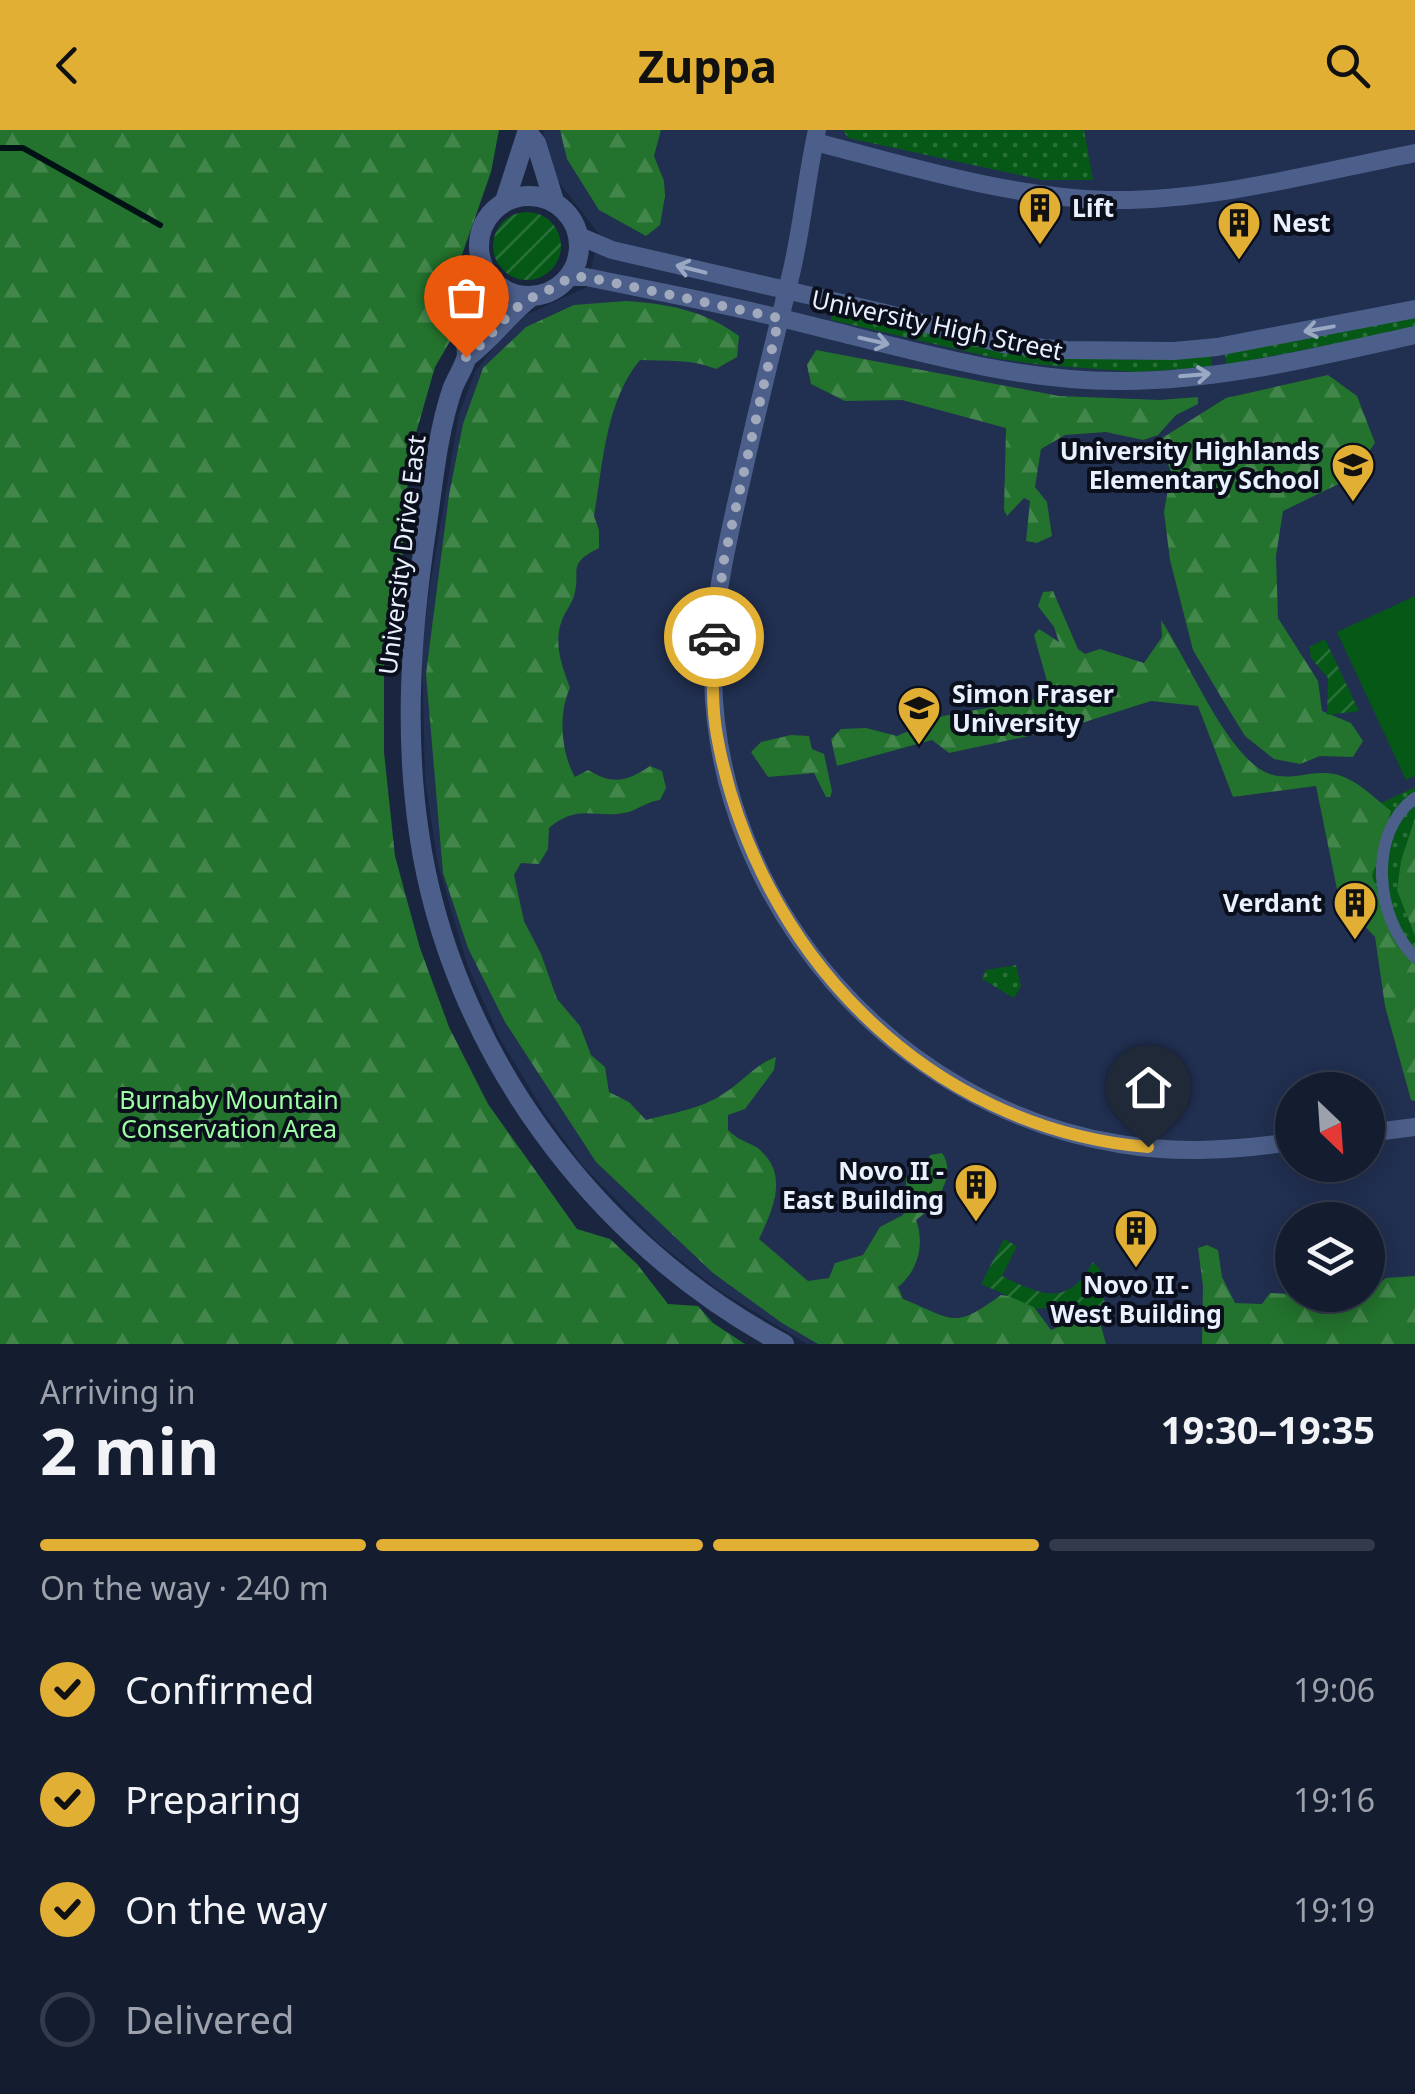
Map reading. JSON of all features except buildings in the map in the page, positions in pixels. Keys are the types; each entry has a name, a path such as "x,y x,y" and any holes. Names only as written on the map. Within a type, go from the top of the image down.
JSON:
{"street":[{"path":"528,131 536,143 554,201"},
{"path":"505,201 528,131"},
{"path":"1275,1144 1218,1150 1120,1144 1036,1122 989,1103 917,1060 848,1001 808,955 769,891 744,836 726,776 716,731 713,644 724,560 786,291 816,136 962,178 1053,196 1107,200 1204,194 1415,152"},
{"path":"538,196 554,201 566,210 579,236 580,250 569,277 546,293 532,296 504,289 484,268 479,254 483,224 505,201 538,196"},
{"name":"University High Street","path":"579,236 612,250 1003,344 1067,350 1217,346 1415,310"},
{"name":"University Drive East","path":"484,268 486,293 481,313 466,340 466,357 453,387 438,453 419,579 411,689 411,764 419,836 441,928 501,1066 544,1134 578,1178 625,1229 690,1285 722,1309 784,1344"},
{"name":"University High Street","path":"569,277 586,277 779,318 999,369 1061,378 1124,382 1220,373 1312,358 1415,334"},
{"name":"University Drive East","path":"466,357 532,296"},
{"path":"1415,798 1398,810 1381,871 1382,888 1395,926 1415,957"},
{"path":"1385,1131 1415,1127"}],"shaded area":[{"name":"Simon Fraser University","path":"543,130 1415,130 1415,1344 807,1344 717,1289 657,1242 583,1166 544,1112 500,1039 468,967 438,865 425,778 422,656 459,414 475,372 515,320 587,287 599,234 554,176"}],"green space":[{"name":"Burnaby Mountain Conservation Area","path":"0,130 499,130 491,172 451,286 456,331 435,367 414,440 405,504 400,597 384,657 384,752 395,856 420,948 449,1027 488,1104 577,1229 610,1239 637,1264 668,1304 698,1306 713,1323 745,1344 0,1344"},
{"path":"560,130 661,130 654,156 664,181 660,225 646,236 599,210 567,159"},
{"path":"843,130 1084,130 1093,180 1042,180 848,138"},
{"path":"527,212 540,214 551,222 559,233 559,259 551,270 540,278 527,280 514,278 503,270 495,259 493,246 495,233 503,222 514,214"},
{"path":"626,301 699,314 726,327 739,336 737,357 716,369 689,362 640,360 612,414 594,516 599,548 578,564 576,589 559,629 560,654 570,688 564,709 564,745 575,777 588,770 619,780 650,766 662,771 666,788 660,800 629,812 579,814 560,820 549,828 548,849 539,864 521,863 514,875 524,921 557,999 580,1026 591,1055 605,1067 609,1092 629,1102 646,1120 714,1099 776,1057 774,1070 745,1109 728,1115 728,1130 758,1148 774,1171 775,1194 759,1239 808,1281 829,1278 835,1263 863,1255 880,1227 903,1215 907,1203 906,1178 925,1167 930,1155 942,1153 946,1180 937,1199 916,1220 920,1248 911,1273 898,1287 903,1299 954,1318 973,1313 1001,1295 1028,1299 1051,1330 1083,1317 1100,1322 1106,1344 818,1344 782,1323 713,1273 596,1162 505,1022 468,948 443,873 426,674 449,495 463,424 483,368 526,327 574,305"},
{"path":"834,310 984,345 1131,360 1211,355 1212,367 1136,372 999,359 831,320"},
{"path":"1415,317 1415,328 1226,365 1225,354"},
{"path":"816,350 1059,396 1160,400 1198,397 1198,404 1176,415 1158,435 1143,440 1106,432 1065,435 1041,449 1035,487 1047,502 1052,536 1037,543 1026,541 1030,501 1024,498 1007,516 1004,510 1006,428 902,400 845,401 811,384 807,365"},
{"path":"1328,375 1357,396 1375,443 1349,479 1283,511 1276,556 1278,618 1318,681 1322,711 1351,723 1363,741 1353,757 1320,756 1300,764 1274,759 1245,736 1193,650 1170,560 1164,512 1171,472 1159,440 1226,398"},
{"path":"1053,591 1078,649 1085,654 1100,649 1144,663 1162,637 1161,620 1221,725 1250,761 1265,772 1280,776 1335,774 1361,787 1391,811 1372,876 1398,946 1415,965 1415,1101 1411,1100 1385,1006 1375,937 1339,899 1316,786 1233,797 1198,706 1151,701 1066,728 949,753 932,740 837,766 831,739 841,729 866,728 897,736 943,716 1041,698 1050,692 1034,635 1039,629 1059,642 1054,627 1038,606 1043,592"},
{"path":"1415,596 1415,776 1406,780 1337,632"},
{"path":"1325,639 1359,711 1327,715 1328,678 1311,658 1309,647"},
{"path":"791,735 809,736 812,749 824,754 830,797 826,797 814,773 768,777 751,752 761,742"},
{"path":"1415,787 1415,1091 1356,815"},
{"path":"1415,818 1415,936 1397,890 1401,861"},
{"path":"1016,965 1021,986 1014,998 982,979 986,970"},
{"path":"1004,1239 1017,1246 1002,1276 1041,1292 1064,1292 1084,1277 1093,1262 1100,1269 1105,1305 1060,1315 1051,1307 1038,1309 981,1284"},
{"path":"1207,1245 1218,1250 1222,1277 1235,1303 1262,1304 1270,1293 1275,1293 1275,1312 1385,1312 1385,1279 1415,1276 1415,1344 1202,1344 1203,1286 1198,1248"}],"waterway":[{"path":"0,148 23,148 160,225"}],"way so far":[{"path":"466,357 482,346 515,309 569,277 586,277 779,318 724,560 714,637"}],"place":[{"name":"Lift","path":"1040,246"},
{"name":"Nest","path":"1239,261"},
{"name":"University Highlands Elementary School","path":"1353,503"},
{"name":"Simon Fraser University","path":"919,746"},
{"name":"Verdant","path":"1355,941"},
{"name":"Novo II - East Building","path":"976,1223"},
{"name":"Novo II - West Building","path":"1136,1269"}],"route":[{"path":"714,637 716,731 726,776 757,867 808,955 848,1001 892,1042 951,1082 1036,1122 1120,1144 1148,1147"}]}
